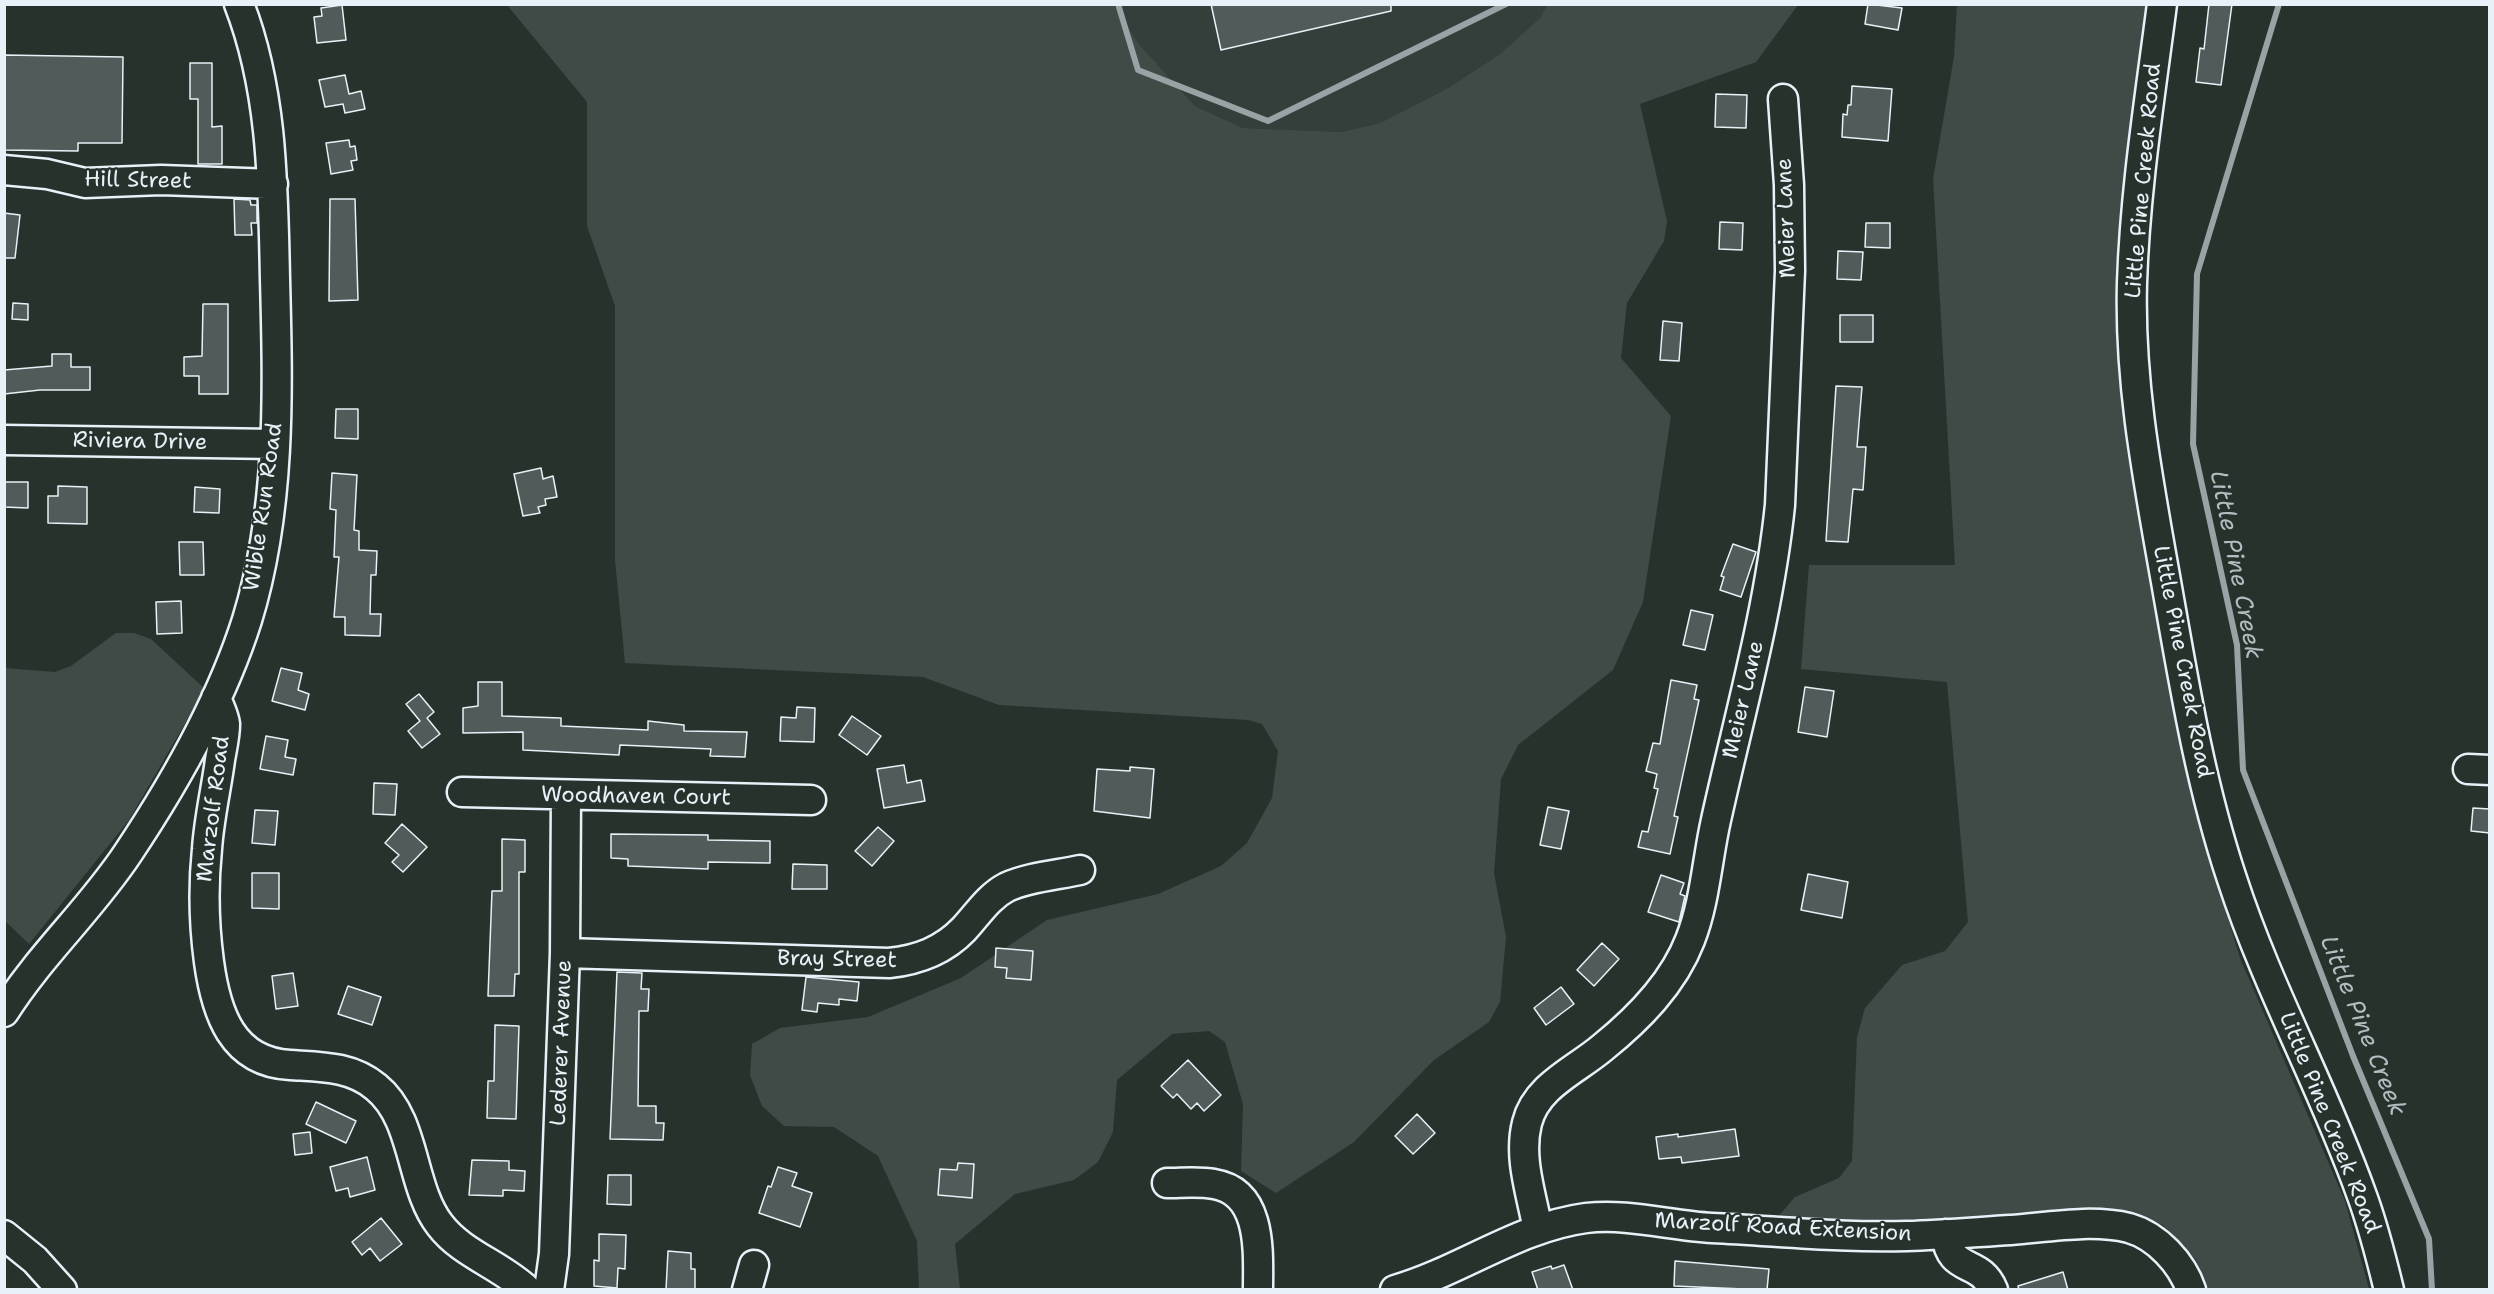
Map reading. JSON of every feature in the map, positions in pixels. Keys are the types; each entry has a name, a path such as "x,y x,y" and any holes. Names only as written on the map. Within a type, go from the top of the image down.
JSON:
{"street":[{"name":"Wible Run Road","path":"4,1012 22,984 88,906 128,854 172,783 216,698 235,655 257,580 265,536 275,444 278,386 273,184 262,91 253,47 239,4"},
{"name":"Little Pine Creek Road","path":"2162,4 2137,209 2132,283 2135,385 2143,455 2198,756 2232,880 2275,992 2337,1131 2362,1194 2388,1290"},
{"name":"Meier Lane","path":"1538,1230 1524,1154 1527,1123 1531,1110 1550,1086 1602,1049 1636,1018 1653,1000 1681,960 1695,926 1716,821 1743,708 1776,544 1780,505 1790,271 1789,185 1783,99"},
{"name":"Hill Street","path":"4,170 48,174 85,183 161,180 273,184"},
{"name":"Riviera Drive","path":"4,440 275,444"},
{"name":"Marzolf Road","path":"216,698 225,723 212,804 204,882 209,962 221,1014 240,1044 249,1053 261,1059 274,1064 325,1067 345,1071 359,1075 377,1087 389,1101 402,1125 430,1207 439,1225 455,1241 527,1290"},
{"name":"Woodhaven Court","path":"462,792 811,800"},
{"name":"Lederer Avenue","path":"549,1290 554,1254 565,953 566,795"},
{"name":"Bray Street","path":"565,953 889,963 906,961 949,944 980,908 1008,887 1080,870"},
{"path":"1167,1183 1214,1184 1229,1189 1246,1205 1256,1226 1258,1290"},
{"name":"Marzolf Road Extension","path":"1395,1290 1430,1279 1538,1230 1584,1218 1601,1217 1702,1227 1853,1236 1946,1234 2070,1225 2127,1228 2139,1231 2168,1253 2188,1279 2191,1290"},
{"path":"1946,1234 1949,1251 1953,1257 1982,1272 1993,1290"},
{"path":"4,1235 35,1260 62,1290"}],"shaded area":[{"path":"507,5 1114,5 1139,44 1195,106 1243,128 1341,132 1380,123 1448,88 1500,54 1540,18 1547,5 1798,5 1756,62 1640,104 1667,221 1664,241 1627,303 1621,358 1671,416 1643,602 1613,670 1518,745 1501,779 1494,873 1506,937 1500,1002 1489,1022 1434,1060 1354,1142 1276,1193 1241,1171 1243,1104 1225,1042 1209,1031 1172,1034 1117,1080 1113,1132 1098,1162 1074,1180 1015,1194 955,1244 960,1289 919,1289 917,1241 878,1156 834,1127 784,1126 762,1106 750,1075 752,1044 780,1028 868,1017 961,978 1047,920 1158,894 1221,866 1247,843 1272,798 1278,751 1262,724 1248,720 999,705 923,677 625,663 615,560 615,306 587,226 587,102"},
{"path":"1114,5 1547,5 1540,18 1500,54 1448,88 1380,123 1341,132 1243,128 1195,106 1139,44"},
{"path":"1957,5 2147,5 2122,222 2120,326 2127,452 2190,792 2240,958 2345,1201 2369,1289 2204,1289 2196,1260 2163,1225 2118,1212 1838,1222 1776,1219 1795,1197 1839,1178 1852,1161 1857,1037 1865,1008 1902,965 1945,951 1968,922 1947,682 1801,669 1809,565 1955,565 1933,179 1954,57"},
{"path":"116,633 134,633 151,639 205,689 129,820 29,944 5,921 4,668 55,672 71,666"}],"building":[{"path":"1211,4 1391,4 1391,11 1221,50"},
{"path":"1868,4 1902,8 1898,30 1865,24"},
{"path":"2209,4 2232,4 2221,85 2196,82 2200,48 2204,49"},
{"path":"342,5 346,40 317,43 314,17 322,16 321,8"},
{"path":"4,55 123,57 122,143 78,143 78,151 4,150"},
{"path":"190,63 212,63 212,127 222,126 222,164 198,164 198,99 190,99"},
{"path":"345,75 349,94 361,91 365,109 345,113 343,104 325,107 319,80"},
{"path":"1852,86 1892,89 1888,141 1842,137 1843,114 1847,115 1848,105 1851,105"},
{"path":"1716,94 1747,95 1746,128 1715,127"},
{"path":"349,140 350,147 355,146 357,160 351,161 353,170 331,174 326,143"},
{"path":"234,199 250,200 251,205 257,205 257,223 251,223 252,235 235,235"},
{"path":"330,199 355,199 358,300 329,301"},
{"path":"4,213 20,215 15,258 4,258"},
{"path":"1720,222 1743,223 1742,250 1719,249"},
{"path":"1866,223 1890,223 1890,248 1865,247"},
{"path":"1838,251 1863,252 1861,280 1837,279"},
{"path":"13,303 28,304 28,320 12,319"},
{"path":"203,304 228,304 228,394 199,394 199,376 184,376 184,357 202,356"},
{"path":"1840,315 1873,315 1873,342 1840,342"},
{"path":"1663,321 1682,323 1679,361 1660,360"},
{"path":"52,354 71,354 71,367 90,367 90,390 40,390 4,394 4,370 52,366"},
{"path":"1836,386 1862,387 1857,447 1866,447 1863,490 1853,489 1848,542 1826,541"},
{"path":"336,409 358,409 358,439 335,438"},
{"path":"541,468 543,479 553,476 557,497 545,499 546,505 538,507 540,513 523,516 514,474"},
{"path":"332,473 357,475 354,530 359,531 359,550 377,551 376,575 371,575 370,614 381,614 380,636 345,635 345,617 334,617 339,557 334,557 336,510 330,509"},
{"path":"4,482 28,482 28,508 4,507"},
{"path":"58,486 87,487 87,524 48,523 48,496 58,496"},
{"path":"195,487 220,489 219,513 194,512"},
{"path":"179,542 203,542 204,575 180,575"},
{"path":"1733,544 1756,552 1741,597 1720,590 1724,577 1721,576"},
{"path":"181,601 182,633 157,634 156,602"},
{"path":"1691,610 1713,615 1705,650 1683,645"},
{"path":"281,668 302,673 298,690 309,694 305,710 272,701"},
{"path":"1671,680 1697,685 1694,699 1699,700 1674,816 1678,817 1670,854 1638,847 1642,831 1648,832 1658,789 1654,788 1657,774 1646,771 1653,743 1660,744"},
{"path":"478,682 502,682 502,716 561,718 561,726 648,730 648,721 684,725 684,731 747,732 745,757 710,756 711,749 620,745 619,755 523,750 523,732 463,733 463,708 478,706"},
{"path":"1805,687 1834,691 1827,737 1798,732"},
{"path":"419,694 434,712 427,718 440,734 422,748 408,731 420,721 406,704"},
{"path":"797,707 815,708 814,742 780,741 781,717 796,718"},
{"path":"852,716 881,736 867,755 839,735"},
{"path":"266,736 288,740 285,757 296,759 293,775 260,769"},
{"path":"904,765 907,783 921,780 925,801 884,808 877,769"},
{"path":"1130,767 1154,769 1150,818 1094,811 1097,769 1130,771"},
{"path":"374,783 397,784 395,815 373,814"},
{"path":"1548,807 1569,811 1561,849 1540,845"},
{"path":"2473,808 2490,809 2490,833 2471,831"},
{"path":"255,810 278,811 275,845 252,843"},
{"path":"402,824 427,847 403,872 392,862 399,855 385,843"},
{"path":"878,827 894,841 872,866 855,851"},
{"path":"611,834 708,835 708,840 770,841 770,863 708,862 708,869 628,866 628,859 611,858"},
{"path":"502,839 525,840 525,872 519,872 519,974 515,974 514,996 488,996 492,891 502,891"},
{"path":"793,864 827,865 827,889 792,889"},
{"path":"252,873 279,873 279,909 252,908"},
{"path":"1808,874 1848,882 1842,918 1801,910"},
{"path":"1661,875 1684,883 1680,894 1685,896 1679,922 1648,912"},
{"path":"1602,943 1619,959 1594,986 1577,970"},
{"path":"996,948 1033,951 1031,980 1006,978 1007,968 995,967"},
{"path":"617,972 642,973 641,989 649,989 648,1011 639,1011 638,1106 656,1106 656,1123 664,1123 663,1140 610,1139"},
{"path":"293,973 298,1006 276,1009 272,976"},
{"path":"806,977 859,982 857,1001 839,999 839,1005 818,1003 817,1012 802,1010"},
{"path":"348,986 381,997 372,1025 338,1014"},
{"path":"1561,987 1574,1004 1546,1025 1534,1008"},
{"path":"495,1025 519,1026 516,1119 487,1118 488,1081 494,1081"},
{"path":"1188,1060 1221,1095 1204,1111 1197,1103 1191,1109 1177,1094 1173,1098 1161,1086"},
{"path":"316,1102 356,1121 346,1143 306,1124"},
{"path":"1417,1114 1435,1133 1413,1154 1395,1136"},
{"path":"1735,1129 1739,1156 1682,1163 1681,1157 1659,1159 1656,1137 1678,1134 1678,1137"},
{"path":"310,1132 312,1153 295,1155 293,1134"},
{"path":"367,1157 375,1190 350,1197 348,1188 336,1191 330,1167"},
{"path":"472,1160 509,1161 509,1170 525,1171 524,1191 503,1190 503,1196 469,1195"},
{"path":"958,1163 974,1164 972,1198 938,1195 940,1169 957,1170"},
{"path":"778,1167 797,1173 792,1186 812,1193 800,1227 759,1213 768,1186 771,1187"},
{"path":"608,1175 631,1175 631,1205 607,1204"},
{"path":"381,1218 402,1244 380,1261 370,1248 362,1255 352,1242"},
{"path":"599,1234 626,1235 625,1269 618,1268 617,1288 594,1286 594,1260 599,1261"},
{"path":"668,1251 691,1253 691,1269 695,1269 695,1290 666,1290"},
{"path":"1675,1261 1769,1269 1767,1290 1674,1286"},
{"path":"1564,1265 1573,1290 1538,1290 1532,1272 1551,1266 1552,1269"},
{"path":"2063,1272 2068,1290 2019,1290 2018,1286"}],"waterway":[{"name":"Little Pine Creek","path":"1118,4 1138,70 1268,121 1506,4"},
{"name":"Little Pine Creek","path":"2279,4 2197,274 2193,444 2237,645 2243,770 2353,1056 2429,1239 2432,1290"}]}
